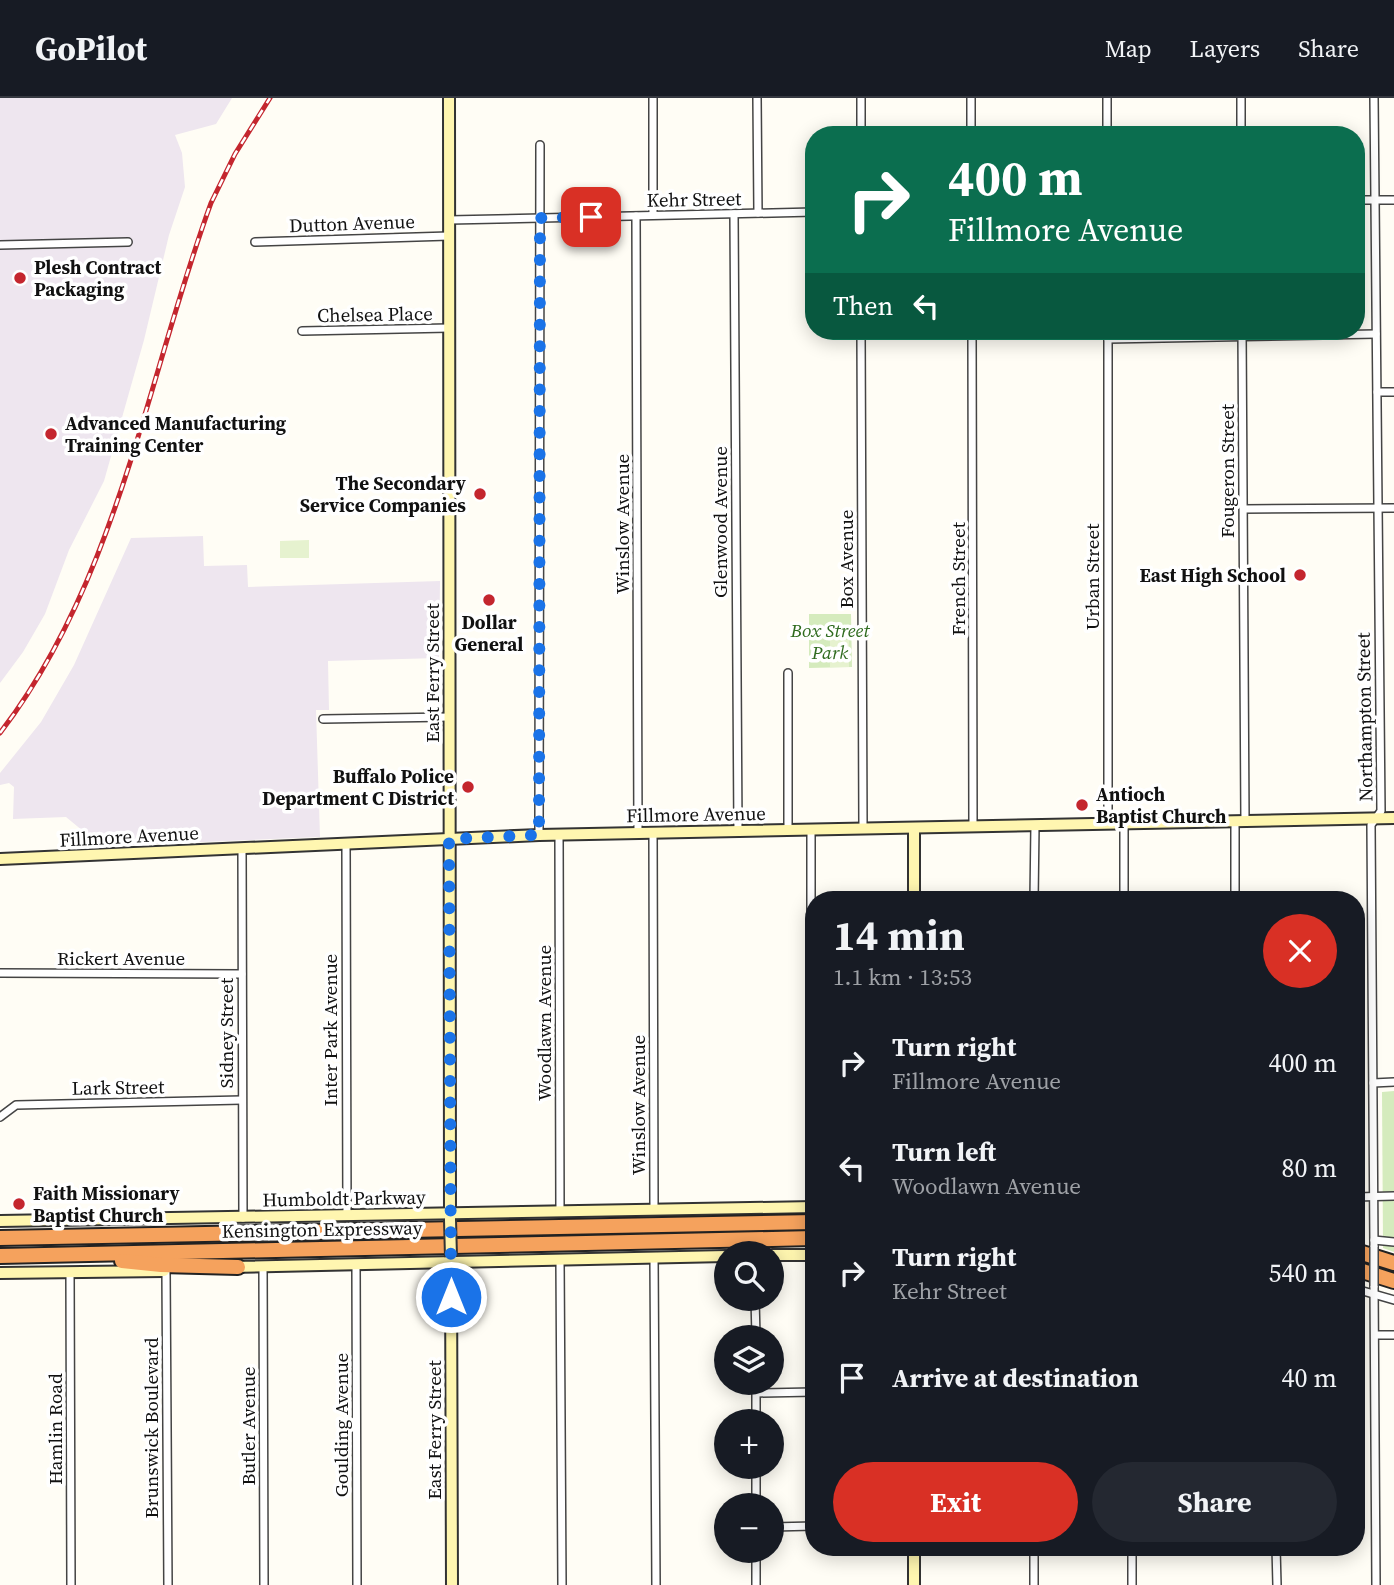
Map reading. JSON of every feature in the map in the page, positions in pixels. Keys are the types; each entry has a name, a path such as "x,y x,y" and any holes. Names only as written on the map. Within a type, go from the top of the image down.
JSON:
{"highway":[{"name":"Kensington Expressway","path":"0,1238 805,1212"},
{"name":"Kensington Expressway","path":"0,1255 805,1238"},
{"path":"1365,1254 1394,1263"},
{"path":"75,1255 161,1265 238,1267"},
{"path":"1365,1272 1394,1281"}],"street":[{"name":"East Ferry Street","path":"449,98 452,1585"},
{"path":"653,98 653,215"},
{"path":"757,98 758,213"},
{"path":"860,98 860,126"},
{"path":"971,98 971,126"},
{"path":"1107,98 1107,126"},
{"path":"1241,98 1241,126"},
{"name":"Northampton Street","path":"1374,98 1381,811 1371,825 1376,1585"},
{"path":"539,835 540,145"},
{"path":"1365,200 1394,200"},
{"name":"Kehr Street","path":"449,220 805,212"},
{"name":"Glenwood Avenue","path":"734,214 738,831"},
{"name":"Winslow Avenue","path":"636,216 638,833"},
{"name":"Dutton Avenue","path":"255,242 449,236"},
{"path":"0,245 128,242"},
{"name":"Chelsea Place","path":"302,331 449,328"},
{"path":"1365,334 1376,334"},
{"name":"Box Avenue","path":"861,340 863,828"},
{"name":"French Street","path":"972,340 973,826"},
{"name":"Urban Street","path":"1108,340 1108,823"},
{"name":"Fougeron Street","path":"1236,891 1240,822 1244,509 1242,340"},
{"path":"1377,392 1394,392"},
{"path":"1244,509 1394,508"},
{"path":"788,673 788,830"},
{"path":"323,719 450,717"},
{"name":"Fillmore Avenue","path":"0,859 559,834 1394,818"},
{"path":"1124,823 1124,891"},
{"path":"1034,891 1035,825"},
{"path":"914,828 914,891"},
{"path":"811,830 811,891"},
{"name":"Winslow Avenue","path":"653,833 654,1209"},
{"name":"Woodlawn Avenue","path":"559,834 560,1212"},
{"name":"Inter Park Avenue","path":"346,844 346,1216"},
{"name":"Sidney Street","path":"242,848 243,1218"},
{"name":"Rickert Avenue","path":"0,973 242,974"},
{"path":"1373,1083 1394,1082"},
{"name":"Lark Street","path":"0,1117 12,1106 18,1105 242,1100"},
{"path":"1365,1196 1394,1196"},
{"name":"Humboldt Parkway","path":"0,1221 450,1217 654,1209 805,1212"},
{"path":"1374,1244 1394,1242"},
{"path":"784,1255 805,1255"},
{"path":"0,1273 166,1271 451,1260 714,1256"},
{"path":"654,1257 656,1585"},
{"path":"560,1260 562,1585"},
{"name":"Goulding Avenue","path":"356,1264 357,1585"},
{"name":"Butler Avenue","path":"263,1266 264,1585"},
{"name":"Brunswick Boulevard","path":"166,1271 168,1585"},
{"name":"Hamlin Road","path":"70,1272 71,1585"},
{"path":"1365,1290 1374,1290 1394,1300"},
{"path":"1375,1335 1394,1335"},
{"path":"784,1393 805,1392"},
{"path":"784,1527 805,1526"},
{"path":"914,1556 914,1585"},
{"path":"1034,1556 1034,1585"},
{"path":"1132,1556 1132,1585"},
{"path":"1276,1556 1277,1585"},
{"path":"756,1563 756,1585"}],"shaded area":[{"path":"0,98 232,98 216,124 175,135 182,153 185,187 169,235 144,340 104,481 69,550 45,614 23,652 0,683"},
{"path":"203,536 204,566 247,565 248,587 440,581 439,658 328,661 329,710 316,710 320,837 86,847 83,831 66,817 13,819 14,787 9,783 0,785 0,773 41,722 74,665 131,538"}],"green space":[{"path":"309,540 309,558 280,558 280,541"},
{"name":"Box Street Park","path":"809,614 851,614 852,667 809,668"},
{"path":"830,640 849,640 849,667 830,667"},
{"path":"1394,1091 1394,1252 1383,1248 1382,1092"}],"railway":[{"path":"0,733 40,673 74,610 125,477 211,203 235,154 270,98"}],"place":[{"name":"Plesh Contract Packaging","path":"20,278"},
{"name":"Advanced Manufacturing Training Center","path":"51,434"},
{"name":"The Secondary Service Companies","path":"480,494"},
{"name":"East High School","path":"1300,575"},
{"name":"Dollar General","path":"489,600"},
{"name":"Buffalo Police Department C District","path":"468,787"},
{"name":"Antioch Baptist Church","path":"1082,805"},
{"name":"Faith Missionary Baptist Church","path":"19,1204"}],"route":[{"path":"451,1297 449,839 539,835 540,218 591,217"}]}
